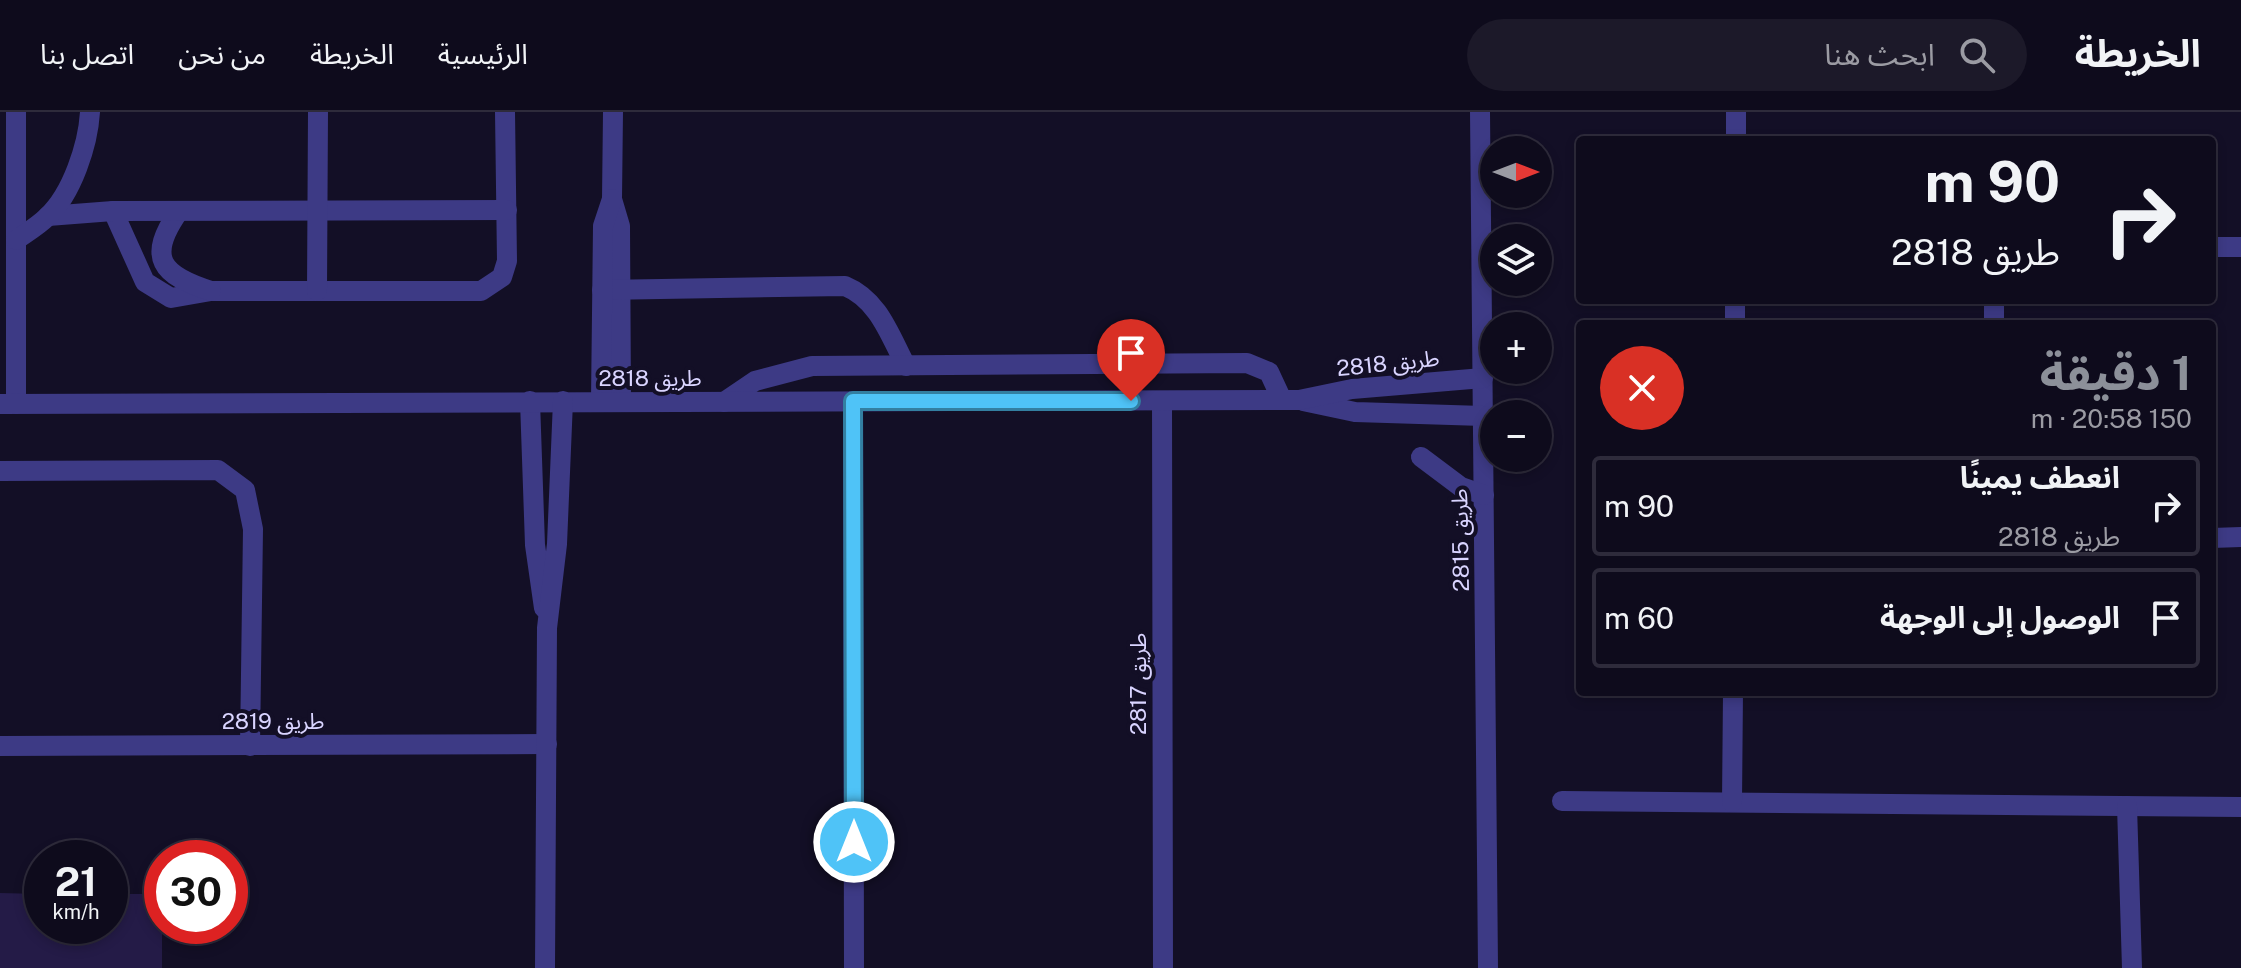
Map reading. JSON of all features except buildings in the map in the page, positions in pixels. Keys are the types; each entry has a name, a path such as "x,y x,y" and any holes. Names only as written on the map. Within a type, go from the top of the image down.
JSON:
{"street":[{"path":"8,404 16,240 16,112"},
{"path":"16,240 48,216 73,173 90,112"},
{"path":"317,291 318,112"},
{"path":"113,211 140,274 152,289 181,299 211,291 481,291 489,288 506,269 505,112"},
{"path":"611,401 611,290 603,226 612,199 613,112"},
{"name":"طريق 2815","path":"1480,112 1482,312"},
{"path":"1736,112 1736,136"},
{"path":"48,216 113,211 507,210"},
{"path":"179,211 163,236 162,260 176,279 211,291"},
{"path":"2216,247 2241,247"},
{"path":"611,290 845,286 867,298 875,307 906,366"},
{"path":"724,402 755,381 797,368 1247,363 1269,372 1290,400"},
{"name":"طريق 2818","path":"8,404 1290,400 1352,389 1480,378"},
{"name":"طريق 2818","path":"1290,400 1355,412 1480,416"},
{"path":"530,401 535,545 547,628"},
{"path":"545,968 547,628 557,544 563,401"},
{"path":"853,401 854,968"},
{"name":"طريق 2817","path":"1162,401 1163,968"},
{"path":"1421,457 1461,487 1484,495"},
{"path":"0,471 218,470 245,490 253,529 250,746"},
{"name":"طريق 2815","path":"1484,472 1488,968"},
{"path":"2216,538 2241,537"},
{"path":"1732,802 1733,696"},
{"name":"طريق 2819","path":"0,746 547,744"},
{"path":"1562,801 2241,807"},
{"path":"2127,806 2132,968"}],"route":[{"path":"854,842 853,401 1131,401"}]}
